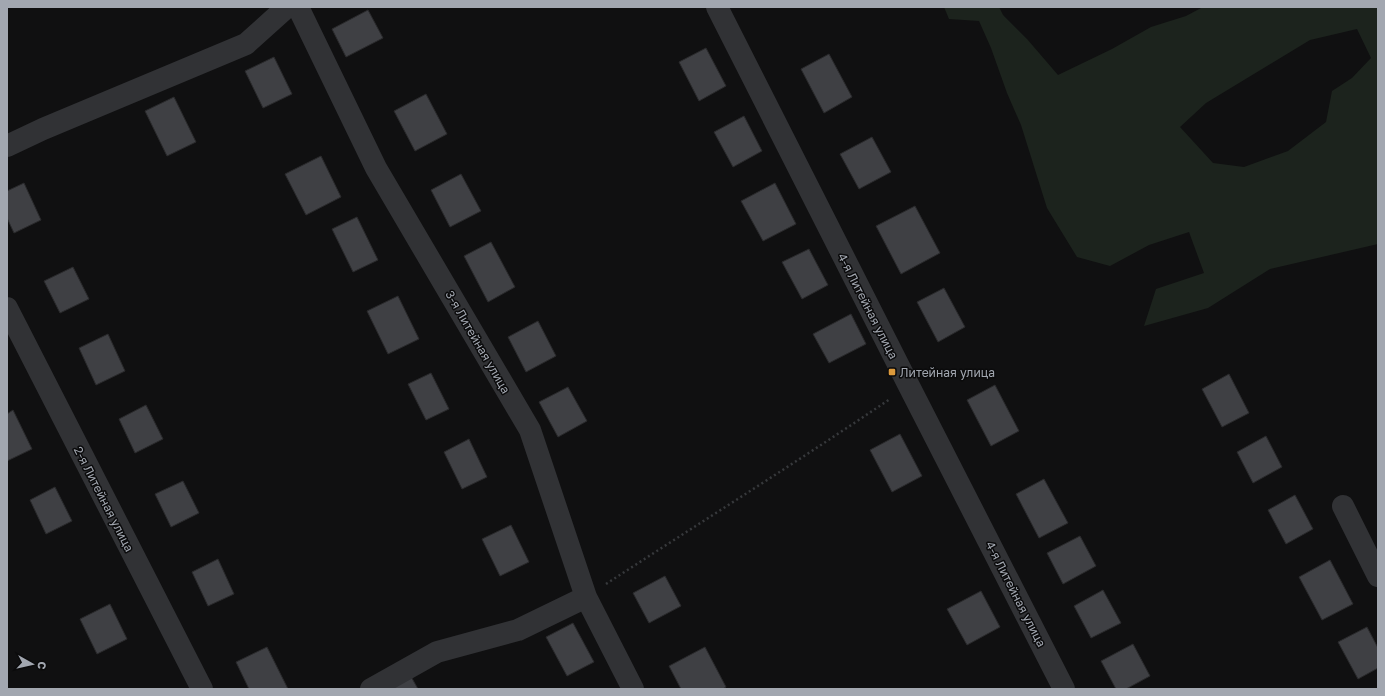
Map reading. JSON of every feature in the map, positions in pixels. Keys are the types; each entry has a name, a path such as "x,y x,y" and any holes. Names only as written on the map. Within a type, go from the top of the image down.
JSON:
{"street":[{"path":"7,146 43,129 246,44 287,7"},
{"name":"3-я Литейная улица","path":"298,7 376,168 530,430 586,597 633,689"},
{"name":"4-я Литейная улица","path":"717,7 1064,689"},
{"name":"2-я Литейная улица","path":"7,308 202,689"},
{"path":"1343,506 1378,576"},
{"path":"371,689 438,652 518,630 586,597"}],"path":[{"path":"586,597 909,386"}],"shaded area":[{"path":"944,7 999,7 1003,15 1027,39 1058,75 1112,49 1151,27 1186,16 1203,7 1378,7 1378,244 1270,269 1208,308 1144,326 1156,289 1204,273 1189,232 1149,245 1110,266 1077,257 1047,208 1021,125 979,21 949,19","holes":["1357,29 1371,58 1352,78 1332,91 1326,122 1288,151 1244,167 1213,163 1180,127 1206,103 1310,40"]}],"building":[{"path":"368,10 383,38 346,57 332,29"},
{"path":"706,48 726,86 699,101 679,62"},
{"path":"829,54 852,97 824,113 801,69"},
{"path":"274,57 292,94 263,108 245,71"},
{"path":"426,94 447,134 415,151 394,111"},
{"path":"174,97 196,142 167,156 145,111"},
{"path":"744,116 762,151 733,167 714,132"},
{"path":"872,137 891,172 859,189 840,154"},
{"path":"321,156 341,197 306,215 285,174"},
{"path":"461,174 481,211 450,227 431,190"},
{"path":"24,183 41,220 14,233 7,218 7,191"},
{"path":"775,183 796,224 763,241 741,201"},
{"path":"915,206 940,253 901,274 876,226"},
{"path":"357,217 378,260 353,272 332,229"},
{"path":"491,242 515,287 488,302 464,256"},
{"path":"809,249 828,285 802,299 782,262"},
{"path":"73,267 89,299 60,313 44,281"},
{"path":"944,288 965,327 938,342 917,302"},
{"path":"398,296 419,339 388,354 367,311"},
{"path":"851,314 866,344 829,363 813,334"},
{"path":"538,321 556,356 526,372 508,337"},
{"path":"108,334 125,371 96,385 79,348"},
{"path":"431,373 449,409 426,420 408,384"},
{"path":"1229,374 1249,413 1222,427 1202,389"},
{"path":"995,385 1019,431 991,446 967,400"},
{"path":"568,387 587,421 558,437 539,402"},
{"path":"146,405 163,439 135,453 119,419"},
{"path":"13,410 32,449 7,461 7,414"},
{"path":"900,434 922,476 892,492 870,450"},
{"path":"1266,436 1282,467 1253,483 1237,452"},
{"path":"469,439 487,477 462,489 444,452"},
{"path":"1044,479 1068,523 1039,538 1016,494"},
{"path":"183,481 199,513 171,527 155,494"},
{"path":"55,487 72,521 46,534 30,500"},
{"path":"1295,495 1313,529 1286,544 1268,510"},
{"path":"511,525 529,562 500,576 482,539"},
{"path":"1080,536 1096,566 1063,584 1047,553"},
{"path":"218,559 234,594 208,606 192,572"},
{"path":"1330,560 1353,604 1322,620 1299,577"},
{"path":"665,576 681,606 649,623 633,593"},
{"path":"1103,590 1121,623 1091,638 1074,606"},
{"path":"981,591 1000,627 967,645 947,609"},
{"path":"110,604 127,639 97,654 80,619"},
{"path":"573,623 594,662 567,676 546,637"},
{"path":"1367,627 1378,648 1378,668 1358,679 1338,642"},
{"path":"1133,644 1150,676 1126,689 1116,689 1101,661"},
{"path":"267,647 288,689 249,689 236,662"},
{"path":"705,647 726,687 723,689 681,689 669,666"},
{"path":"409,673 418,689 380,689"}],"place":[{"name":"Литейная улица","path":"892,372"}]}
